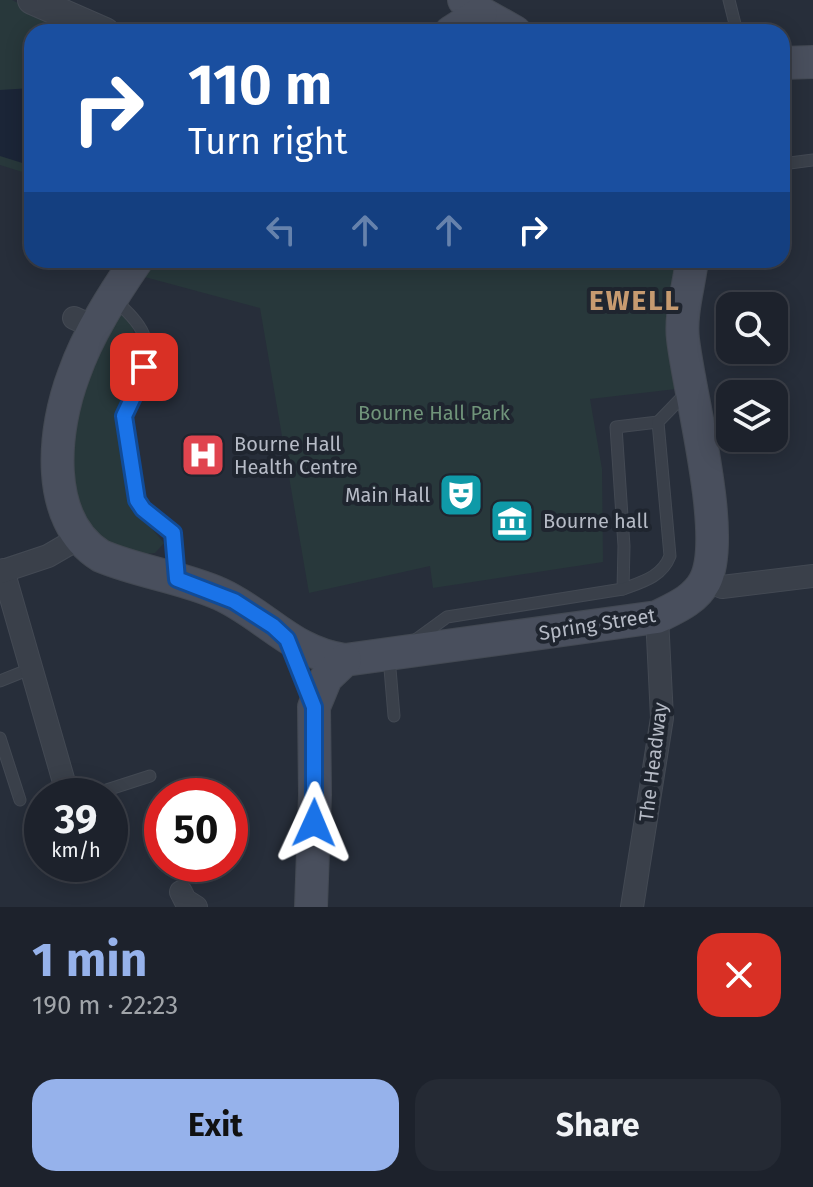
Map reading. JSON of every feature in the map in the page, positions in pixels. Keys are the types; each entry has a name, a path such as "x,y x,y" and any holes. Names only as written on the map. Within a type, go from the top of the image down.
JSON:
{"main road":[{"path":"458,24 472,7 501,24"},
{"path":"790,63 813,62"},
{"path":"132,268 113,299 85,323 62,420 58,469 61,498 79,538 90,549 120,564 177,579 234,601 273,626 287,639 316,654 345,660"},
{"path":"691,268 682,334 708,487 713,545 705,580"},
{"name":"Spring Street","path":"345,660 657,617 695,595 705,580"},
{"path":"287,639 314,707 311,907"},
{"path":"314,707 326,678 345,660"}],"street":[{"path":"32,0 87,24"},
{"path":"63,778 2,571 48,556 79,538"},
{"path":"705,580 722,587 813,576"},
{"name":"The Headway","path":"632,907 662,718 657,617"}],"lane":[{"path":"729,0 735,24"},
{"path":"790,163 813,160"},
{"path":"113,299 138,320 144,330 141,380 124,416 137,500 143,509 173,533 177,579"},
{"path":"623,589 624,546 616,427 658,422 691,389"},
{"path":"394,716 393,654 447,617 623,589 650,579 665,567 670,556 658,422"},
{"path":"0,681 30,669"},
{"path":"0,738 20,800"},
{"path":"128,783 150,776"}],"green space":[{"path":"0,0 12,0 59,24 24,24 24,172 0,165"},
{"name":"Bourne Hall Park","path":"146,268 678,268 669,305 676,389 590,399 602,469 603,562 433,588 430,566 309,593 260,308 141,276"},
{"path":"120,311 132,323 136,346 135,373 116,412 127,499 164,543 155,553 135,555 108,546 80,520 66,468 80,384"}],"water":[{"path":"24,88 24,164 0,156 0,90"}],"place":[{"name":"Bourne Hall Health Centre","path":"203,455"},
{"name":"Main Hall","path":"461,495"},
{"name":"Bourne hall","path":"512,521"}],"district":[{"name":"EWELL","path":"635,300"}],"route":[{"path":"144,367 124,416 137,500 143,509 173,533 177,579 234,601 273,626 287,639 314,707 314,823"}]}
